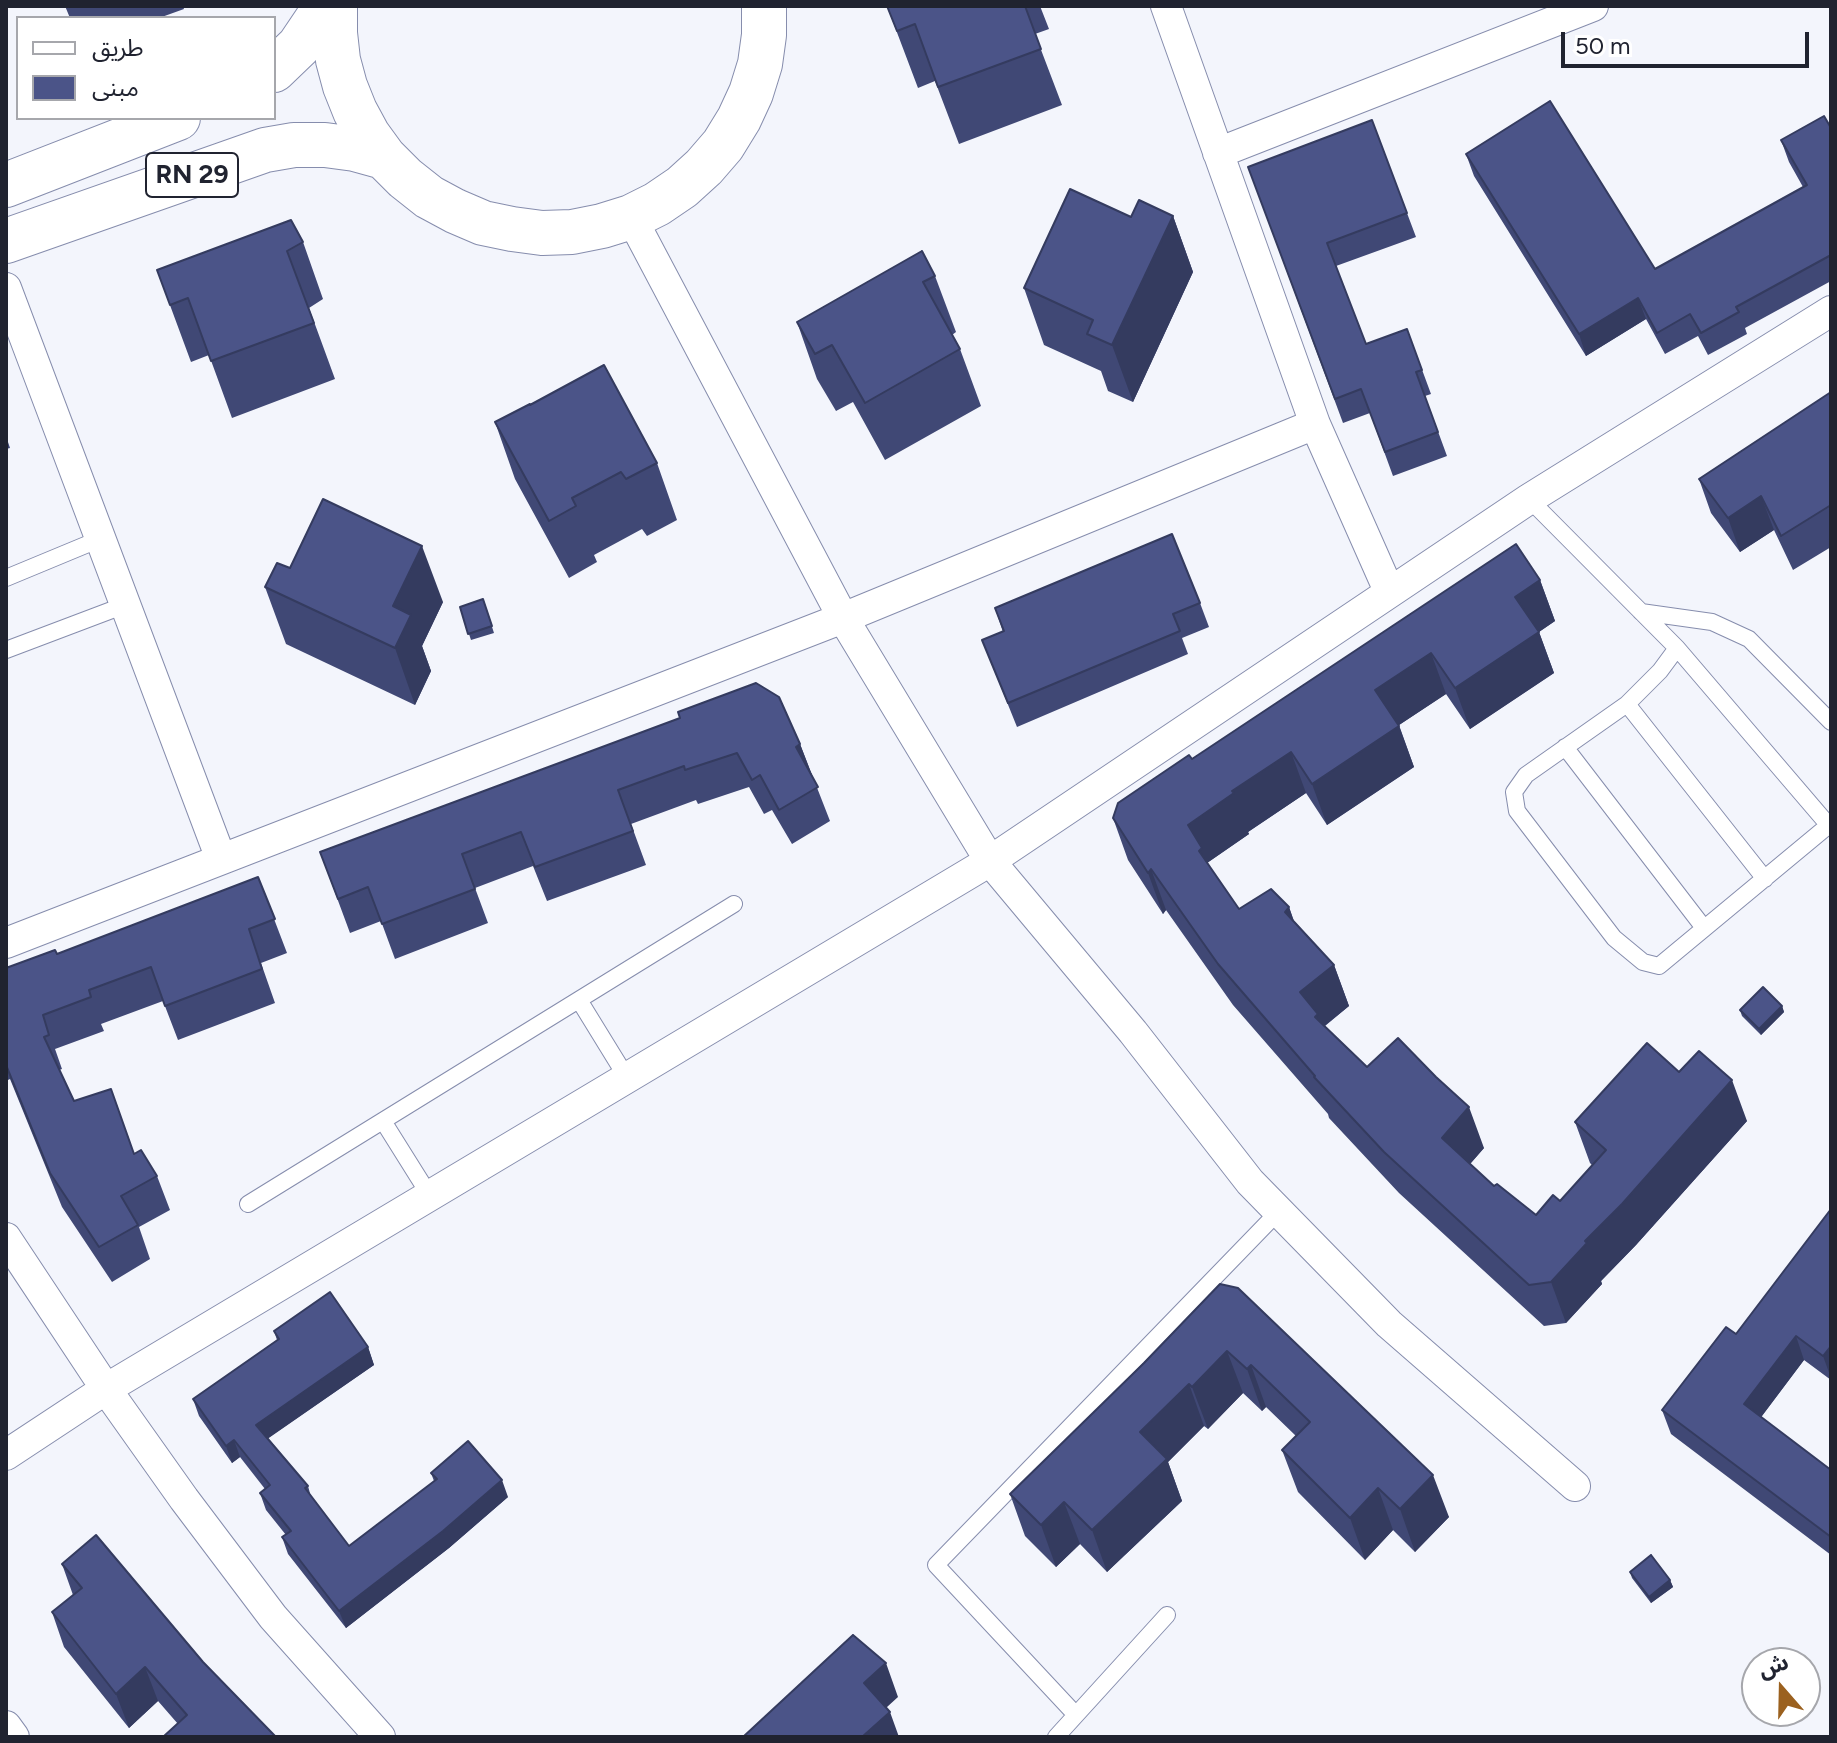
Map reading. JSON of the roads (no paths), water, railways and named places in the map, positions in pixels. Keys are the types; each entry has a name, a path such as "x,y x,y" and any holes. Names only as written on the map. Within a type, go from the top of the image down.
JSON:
{"main road":[{"path":"276,68 299,46 326,6"},
{"path":"335,6 338,60 345,86 368,135 384,157 429,197 455,211 483,223 542,233 572,232 631,217 682,187 704,167 731,132 751,93 760,64 764,6"},
{"name":"RN 29","path":"6,185 173,120"},
{"name":"RN 29","path":"6,241 265,150 294,145 325,145 384,157"}],"street":[{"path":"1166,6 1315,424 1389,591"},
{"path":"1218,153 1593,6"},
{"path":"631,217 843,618 990,861 1133,1032 1250,1182 1389,1324 1575,1486"},
{"path":"6,288 221,859"},
{"path":"6,1455 106,1389 990,861 1529,499 1831,311"},
{"path":"6,943 843,618 1315,424"},
{"path":"6,1238 106,1389 184,1499 273,1617 380,1737"},
{"path":"6,1726 14,1737"}],"lane":[{"path":"1529,499 1677,648 1830,827 1659,966 1643,962 1614,938 1525,823 1517,811 1514,792 1526,775 1627,704 1660,671 1677,648"},
{"path":"6,578 100,539"},
{"path":"6,650 125,605"},
{"path":"1641,612 1712,622 1749,639 1831,722"},
{"path":"1627,704 1765,879"},
{"path":"1565,747 1704,928"},
{"path":"248,1204 734,904"},
{"path":"579,1000 627,1078"},
{"path":"383,1121 430,1196"},
{"path":"1076,1715 936,1565 1279,1211"},
{"path":"1056,1737 1167,1615"}]}
